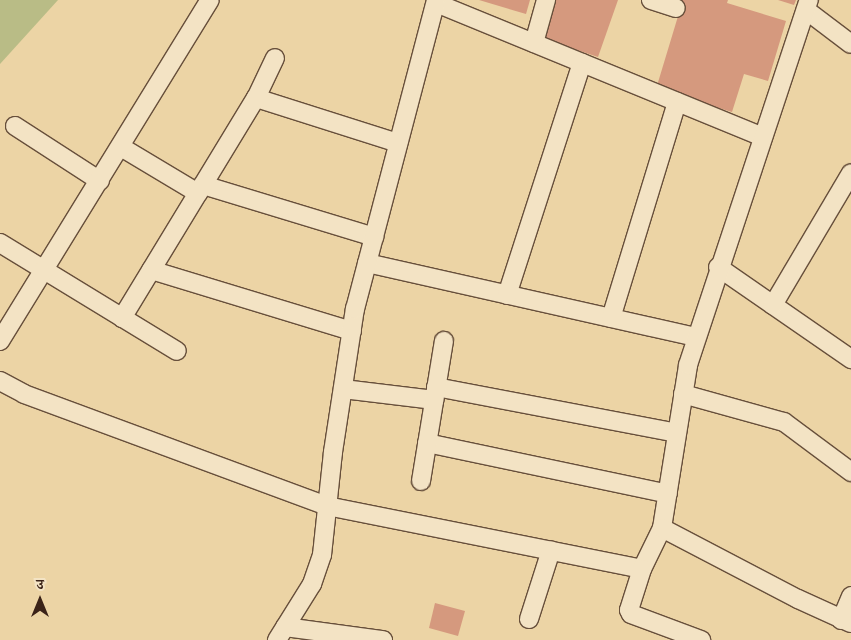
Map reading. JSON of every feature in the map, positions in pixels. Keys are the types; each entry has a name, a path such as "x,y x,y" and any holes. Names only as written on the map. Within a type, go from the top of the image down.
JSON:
{"street":[{"path":"0,341 210,0"},
{"path":"534,43 546,0"},
{"path":"651,0 676,8"},
{"path":"383,640 281,634 312,584 322,555 352,331 367,263 436,2 762,137"},
{"path":"702,640 631,614 629,610 642,568 662,528 683,394 696,337 718,267 808,5 851,44"},
{"path":"122,318 256,98 275,58"},
{"path":"507,295 582,63"},
{"path":"256,98 398,143"},
{"path":"611,318 677,102"},
{"path":"15,126 100,181"},
{"path":"121,146 201,189 374,237"},
{"path":"773,305 851,173"},
{"path":"0,243 178,351"},
{"path":"367,263 696,337"},
{"path":"718,267 850,356"},
{"path":"151,270 352,331"},
{"path":"420,481 444,341"},
{"path":"0,381 24,394 328,506 642,568"},
{"path":"343,389 435,393 677,433"},
{"path":"683,394 784,422 851,472"},
{"path":"427,443 668,494"},
{"path":"662,528 846,621 851,596"},
{"path":"529,619 551,550"}],"green space":[{"path":"0,0 58,0 0,64"}],"building":[{"path":"479,0 530,0 526,14"},
{"path":"554,0 618,0 598,57 541,38"},
{"path":"673,0 728,0 727,3 786,21 768,81 744,74 732,112 656,89 682,3"},
{"path":"778,0 796,0 794,5"},
{"path":"435,603 465,611 458,636 429,628"}]}
